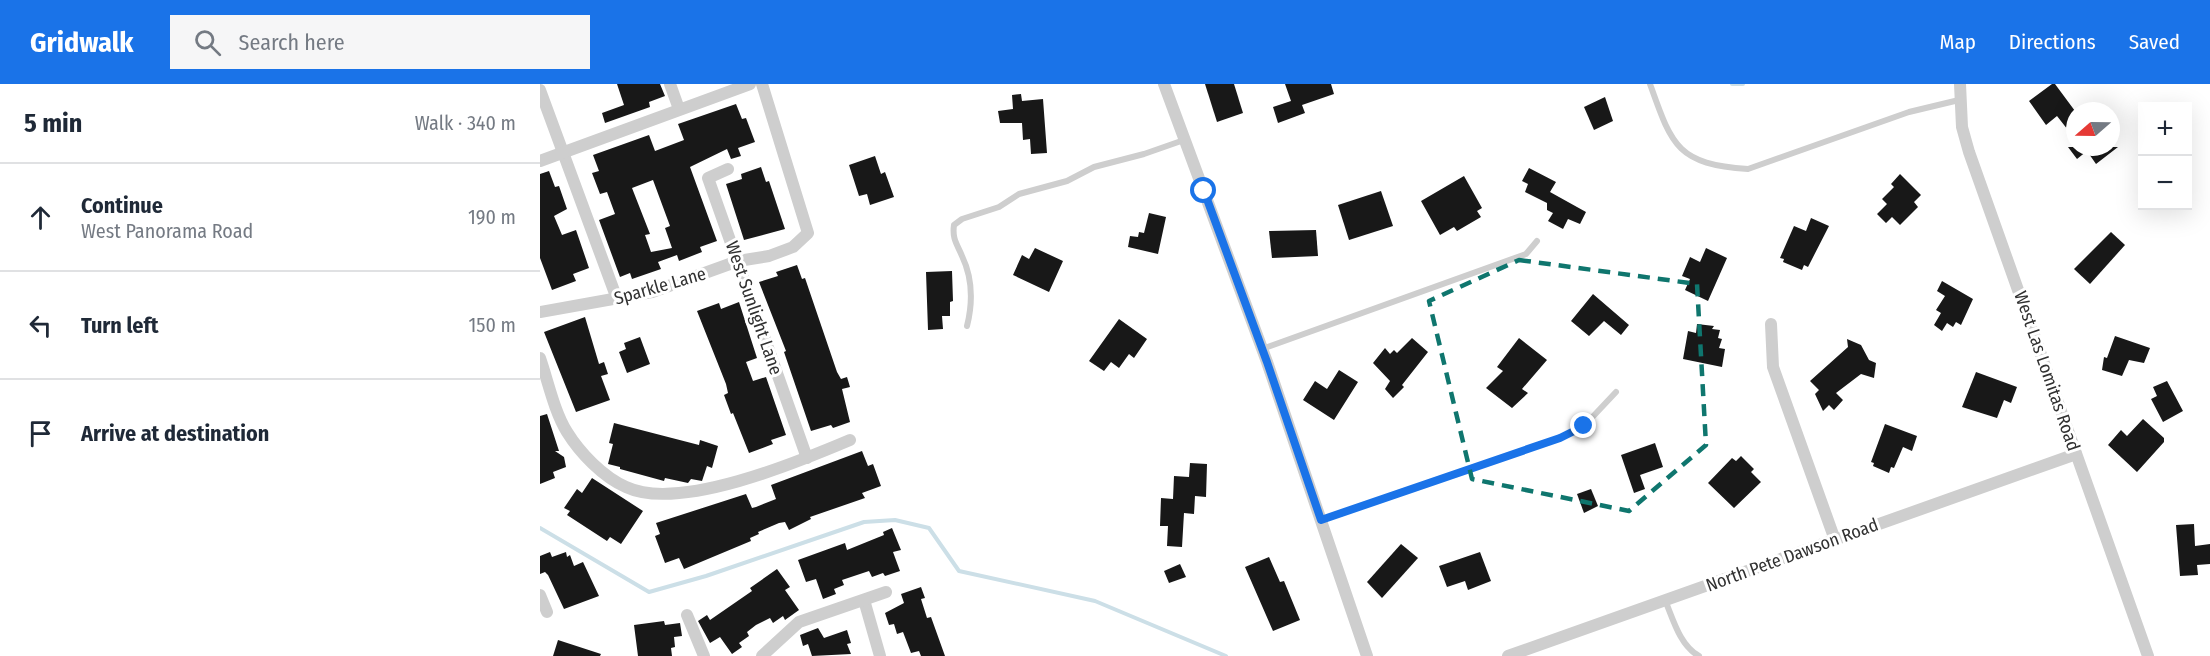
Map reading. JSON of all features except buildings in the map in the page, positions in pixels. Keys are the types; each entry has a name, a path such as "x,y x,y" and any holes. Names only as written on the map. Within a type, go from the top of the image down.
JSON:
{"street":[{"path":"670,84 679,109"},
{"path":"540,161 750,84"},
{"name":"Sparkle Lane","path":"540,312 652,292 738,261 769,255 793,247 808,233 762,84"},
{"path":"1164,84 1262,349 1367,656"},
{"name":"West Las Lomitas Road","path":"1960,84 1962,127 1969,152 2148,656"},
{"path":"540,90 617,299"},
{"name":"West Sunlight Lane","path":"728,169 708,178 807,458"},
{"path":"1771,324 1773,367 1835,540"},
{"path":"540,358 566,431 597,468 627,488 668,496 714,488 807,458 850,440"},
{"name":"North Pete Dawson Road","path":"1508,656 2076,454"},
{"path":"762,656 799,622 886,592"},
{"path":"540,595 547,612"},
{"path":"864,600 880,656"},
{"path":"687,615 704,656"}],"lane":[{"path":"1650,84 1670,139 1682,150 1704,162 1723,167 1748,169 1910,112 1959,100"},
{"path":"967,326 973,303 970,279 963,257 952,238 954,225 962,219 999,207 1019,194 1067,181 1094,167 1144,154 1185,139"},
{"path":"1262,349 1526,254 1537,241"},
{"path":"1321,520 1560,438 1584,426 1616,392"},
{"path":"1665,600 1681,637 1691,651 1699,656"}],"highlighted area":[{"path":"1519,260 1697,284 1706,445 1629,511 1472,479 1429,301"}],"waterway":[{"path":"1732,84 1743,84"},
{"path":"540,528 649,592 706,576 864,522 895,520 929,528 959,571 1095,601 1226,656"}],"route":[{"path":"1204,191 1267,362 1321,520 1400,495 1560,438 1584,426"}]}
